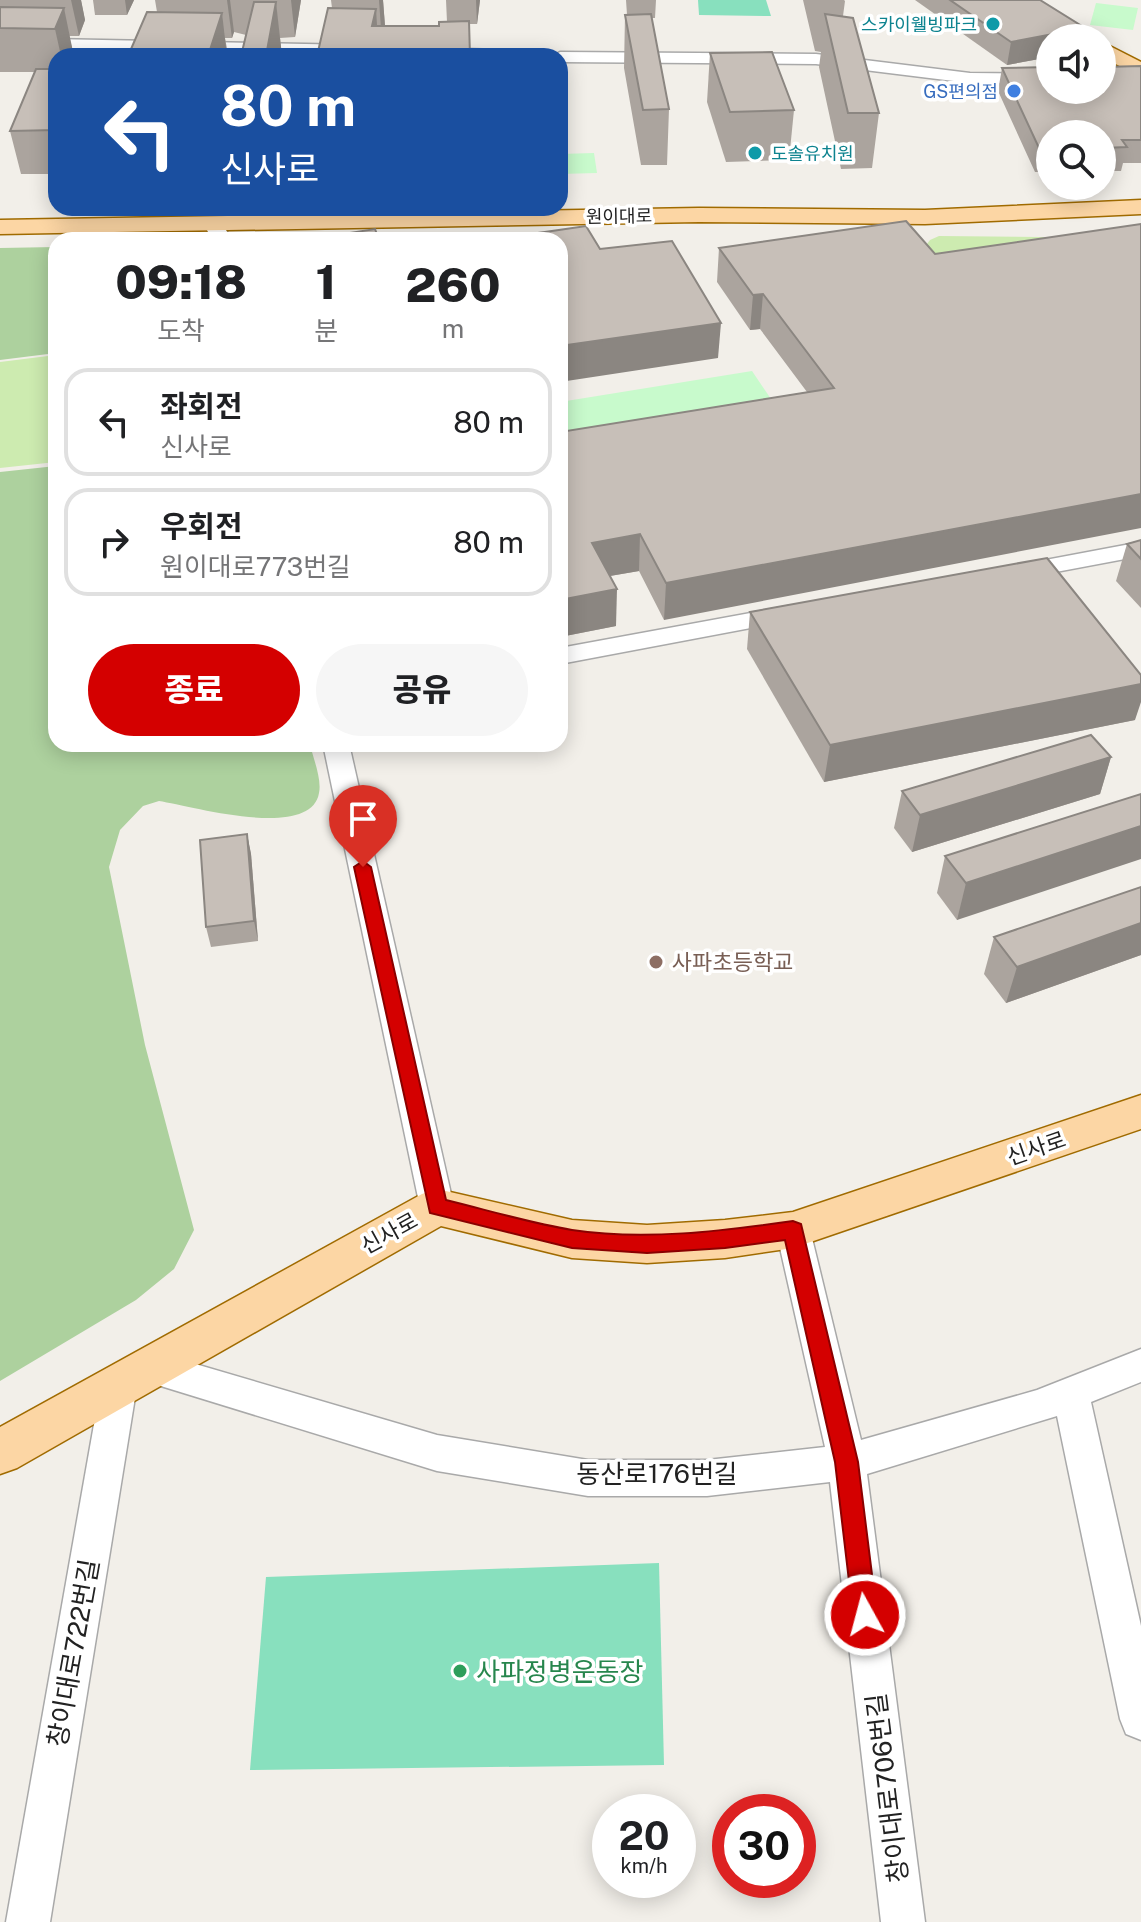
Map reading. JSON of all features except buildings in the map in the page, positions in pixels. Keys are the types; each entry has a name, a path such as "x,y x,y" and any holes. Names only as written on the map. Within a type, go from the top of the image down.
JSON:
{"main road":[{"path":"1116,57 1141,72"},
{"name":"원이대로","path":"0,227 218,232 699,215 925,217 1141,207"},
{"name":"신사로","path":"0,1452 437,1207 572,1239 647,1244 725,1239 793,1230 1141,1112"}],"street":[{"path":"0,43 316,48"},
{"path":"568,57 826,59 970,78 1036,79"},
{"path":"1116,76 1141,72"},
{"path":"992,577 1141,549"},
{"path":"568,655 808,610"},
{"path":"338,752 437,1207"},
{"name":"창이대로706번길","path":"793,1230 847,1462 903,1922"},
{"name":"동산로176번길","path":"135,1376 286,1410 437,1453 588,1478 707,1478 847,1462 1039,1406 1141,1365"},
{"name":"창이대로722번길","path":"28,1922 135,1376"},
{"path":"1071,1393 1141,1719"}],"green space":[{"path":"698,0 766,0 771,16 699,15"},
{"path":"1096,3 1138,8 1133,30 1116,28 1116,24 1090,24"},
{"path":"594,153 597,173 568,174 568,154"},
{"path":"939,236 1141,238 948,284 923,249 930,240"},
{"path":"48,247 48,354 0,360 0,248"},
{"path":"48,356 48,463 0,468 0,362"},
{"path":"752,371 790,427 578,462 568,443 568,401"},
{"path":"48,467 48,752 312,752 320,787 311,807 295,815 248,817 159,801 143,806 120,830 109,867 145,1045 194,1230 174,1269 136,1300 0,1381 0,472"},
{"name":"사파정병운동장","path":"659,1563 664,1765 250,1770 266,1577"}],"place":[{"name":"스카이웰빙파크","path":"993,24"},
{"name":"GS편의점","path":"1014,91"},
{"name":"도솔유치원","path":"755,153"},
{"name":"사파초등학교","path":"656,962"},
{"name":"사파정병운동장","path":"460,1671"}],"route":[{"path":"363,867 437,1207 572,1239 647,1244 725,1239 793,1230 847,1462 865,1615"}]}
